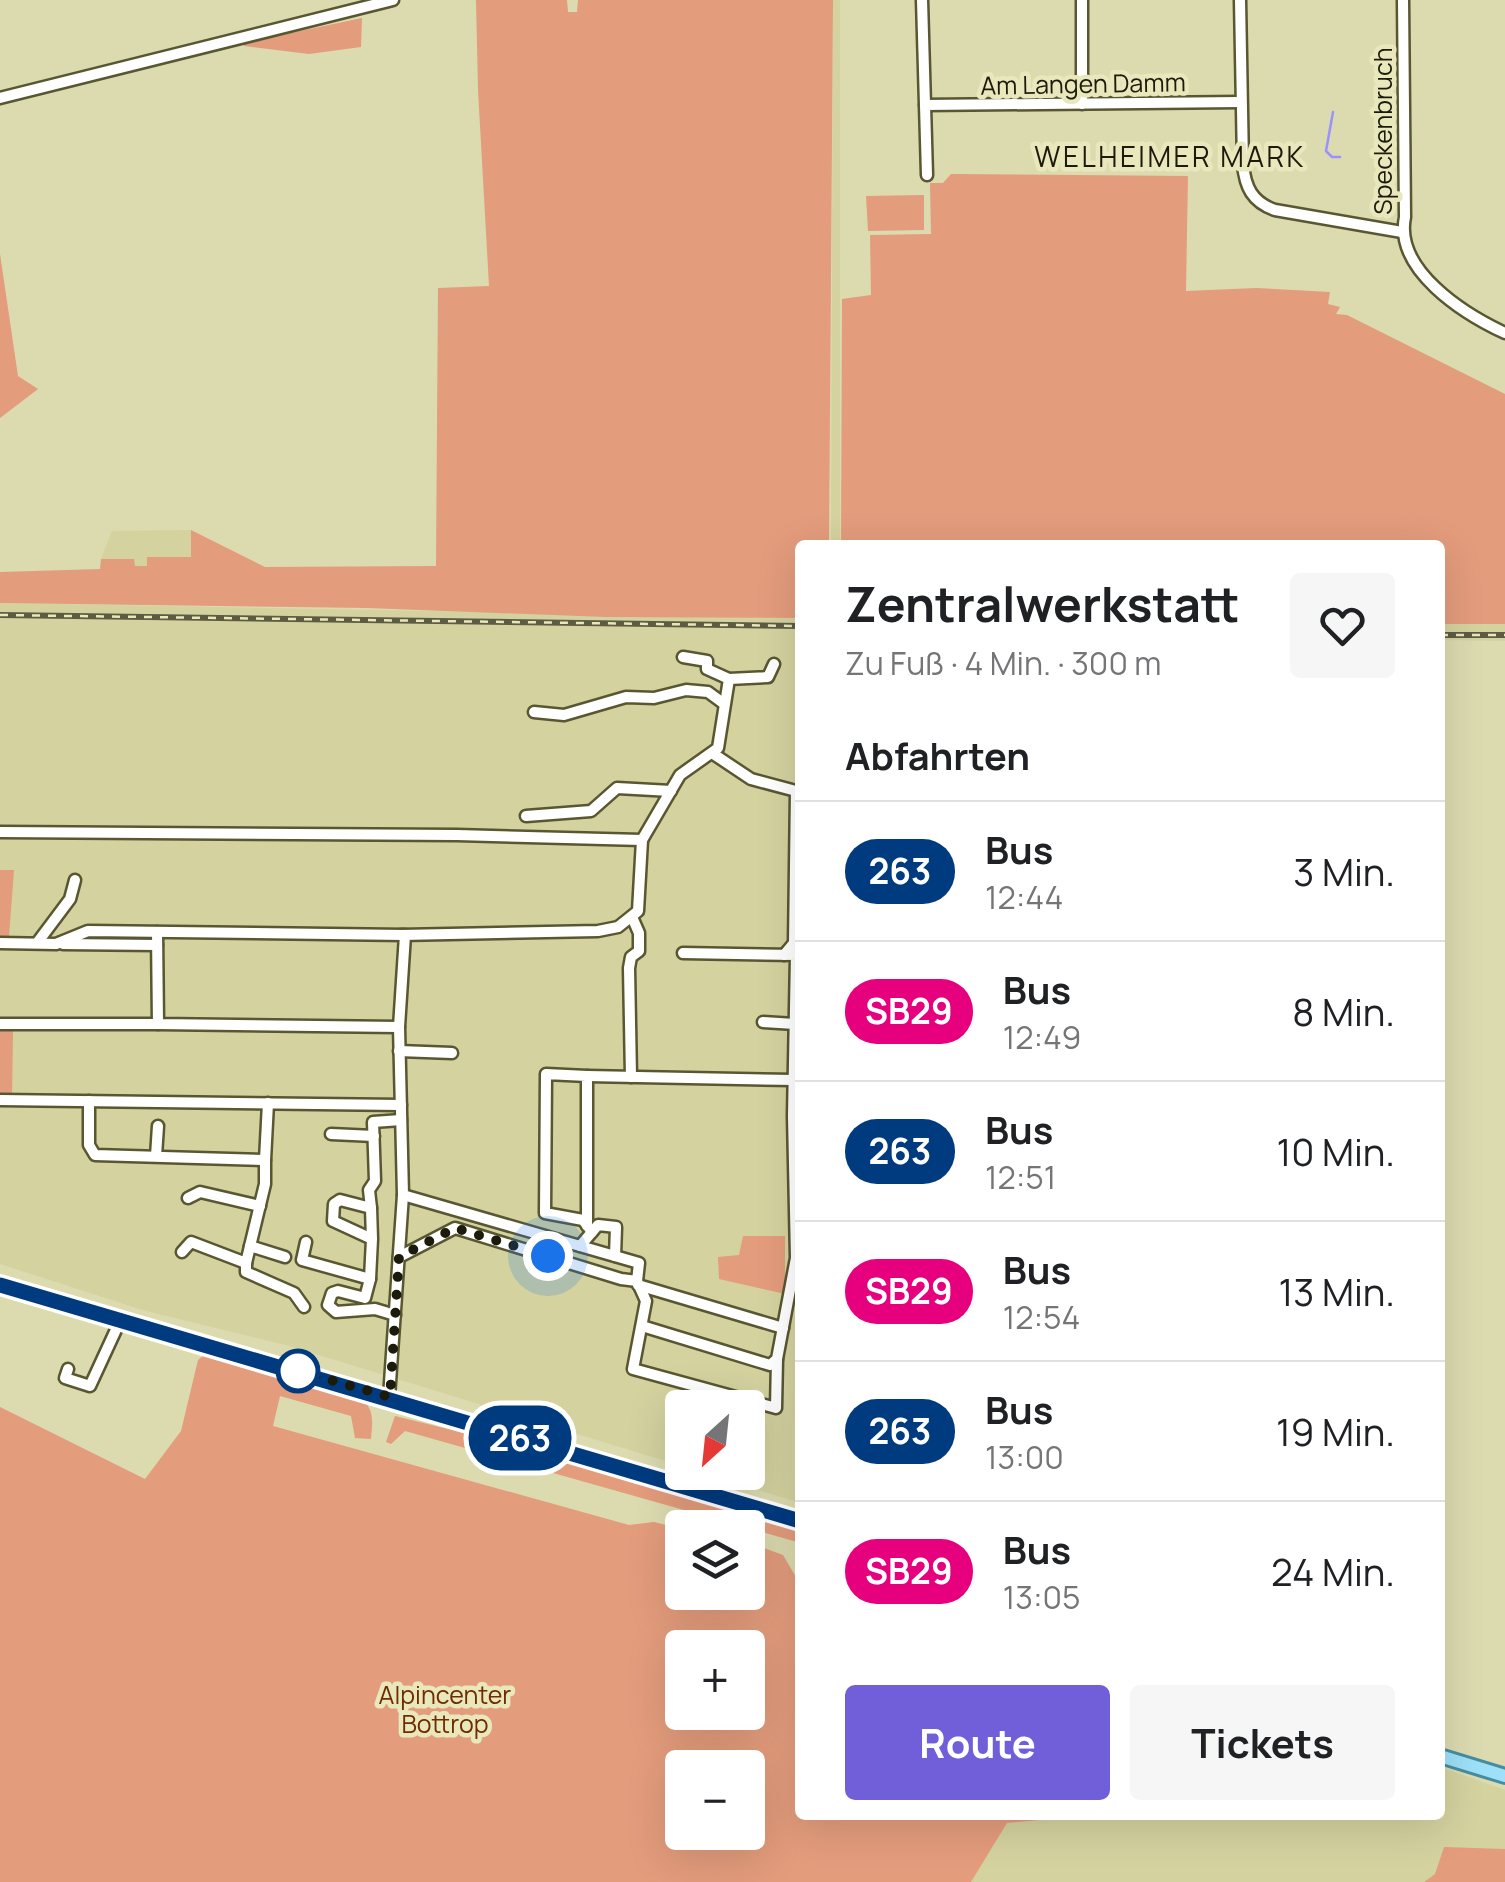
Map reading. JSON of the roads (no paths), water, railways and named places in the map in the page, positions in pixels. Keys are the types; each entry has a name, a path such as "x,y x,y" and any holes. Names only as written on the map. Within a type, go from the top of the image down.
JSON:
{"main road":[{"path":"0,1284 795,1518"},
{"path":"1445,1758 1505,1776"}],"street":[{"path":"0,98 393,0"},
{"path":"922,0 927,175"},
{"path":"1082,0 1082,104"},
{"path":"1240,0 1245,180 1255,199 1275,210 1402,232"},
{"name":"Speckenbruch","path":"1403,0 1402,232 1412,257 1434,288 1466,313 1505,333"},
{"name":"Am Langen Damm","path":"925,106 1241,102"},
{"path":"682,656 707,661 706,669 728,679 768,677 774,664"},
{"path":"397,935 598,932 618,927 632,917 638,911 642,840 680,776 718,748 728,679"},
{"path":"534,712 564,714 626,697 654,698 686,690 708,692 723,702"},
{"path":"712,753 751,779 795,791"},
{"path":"526,816 590,811 618,788 671,791"},
{"path":"0,832 642,840"},
{"path":"784,955 794,944 795,868"},
{"path":"37,943 70,899 75,880"},
{"path":"631,1077 629,968 631,956 639,950 640,933 632,917"},
{"path":"56,944 88,931 405,935 399,1027 403,1195 390,1397"},
{"path":"157,932 158,1024"},
{"path":"0,943 157,945"},
{"path":"684,953 795,955"},
{"path":"763,1022 795,1024 795,1124"},
{"path":"0,1024 399,1027"},
{"path":"400,1051 452,1053"},
{"path":"590,1229 583,1220 545,1213 546,1074 794,1080"},
{"path":"580,1246 590,1229 587,1076"},
{"path":"0,1100 401,1105"},
{"path":"89,1101 89,1145 95,1155 265,1160"},
{"path":"268,1103 266,1184 246,1272 294,1293 304,1307"},
{"path":"394,1315 375,1309 336,1312 328,1306 332,1292 365,1298 370,1279 369,1190 374,1180 374,1122 401,1120"},
{"path":"156,1156 158,1126"},
{"path":"331,1134 374,1136"},
{"path":"188,1198 200,1192 260,1206"},
{"path":"403,1195 639,1263 638,1283 646,1301 633,1369 776,1408 776,1359 783,1328 794,1305"},
{"path":"371,1208 340,1200 334,1204 332,1214 333,1221 372,1239"},
{"path":"590,1229 598,1225 616,1227 615,1256"},
{"path":"399,1257 455,1228 783,1328"},
{"path":"182,1252 191,1242 246,1263"},
{"path":"306,1242 302,1260 370,1279"},
{"path":"250,1246 286,1257"},
{"path":"68,1369 65,1378 90,1386 120,1321"},
{"path":"642,1326 770,1365 776,1359"}],"waterway":[{"path":"1333,112 1326,151 1332,157 1340,157"}],"railway":[{"path":"0,615 795,626"},
{"path":"1445,635 1505,635"}],"district":[{"name":"WELHEIMER MARK","path":"1170,157"}],"park label":[{"name":"Alpincenter Bottrop","path":"445,1710"}]}
